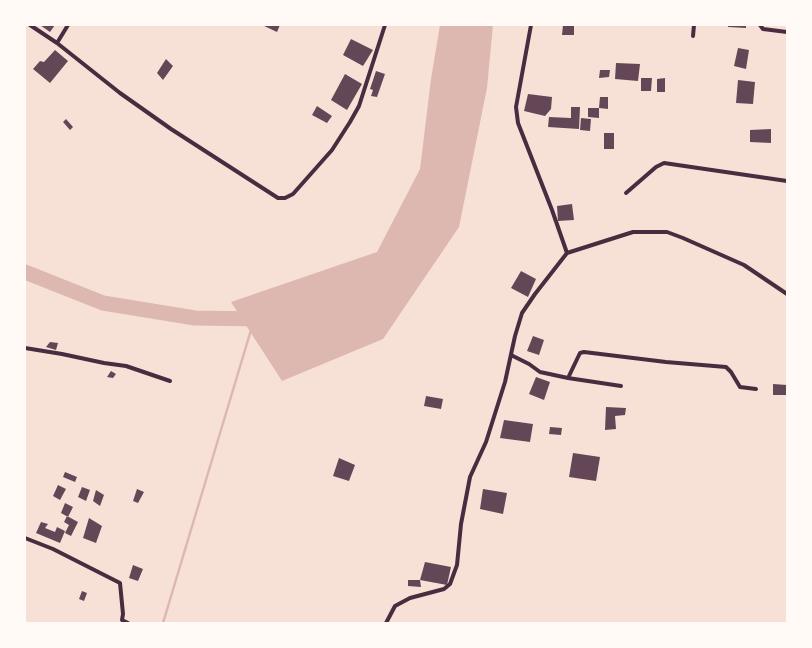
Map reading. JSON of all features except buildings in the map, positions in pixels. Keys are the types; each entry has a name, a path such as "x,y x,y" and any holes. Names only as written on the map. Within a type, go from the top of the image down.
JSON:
{"street":[{"path":"30,25 57,43 120,93 171,129 278,198 285,198 293,194 332,150 350,122 359,106 385,25"},
{"path":"57,43 68,25"},
{"path":"531,25 516,107 518,123 567,253"},
{"path":"693,36 694,25"},
{"path":"760,25 763,29 787,32"},
{"path":"626,193 664,162 787,181"},
{"path":"386,623 395,606 410,598 444,588 450,584 457,565 461,524 470,477 486,442 505,382 515,336 522,313 567,253 633,232 667,232 744,265 787,294"},
{"path":"25,348 126,366 170,381"},
{"path":"568,378 580,353 584,352 666,362 726,367 731,372 740,388 756,389"},
{"path":"511,355 529,364 540,372 621,386"},
{"path":"25,538 53,549 120,583 122,589 124,614 121,622 128,623"}],"shaded area":[{"path":"440,25 493,25 487,88 459,227 383,339 282,381 231,302 377,252 420,169 431,79"}],"waterway":[{"path":"25,272 103,303 195,318 263,319"},
{"path":"163,623 251,330"}]}
